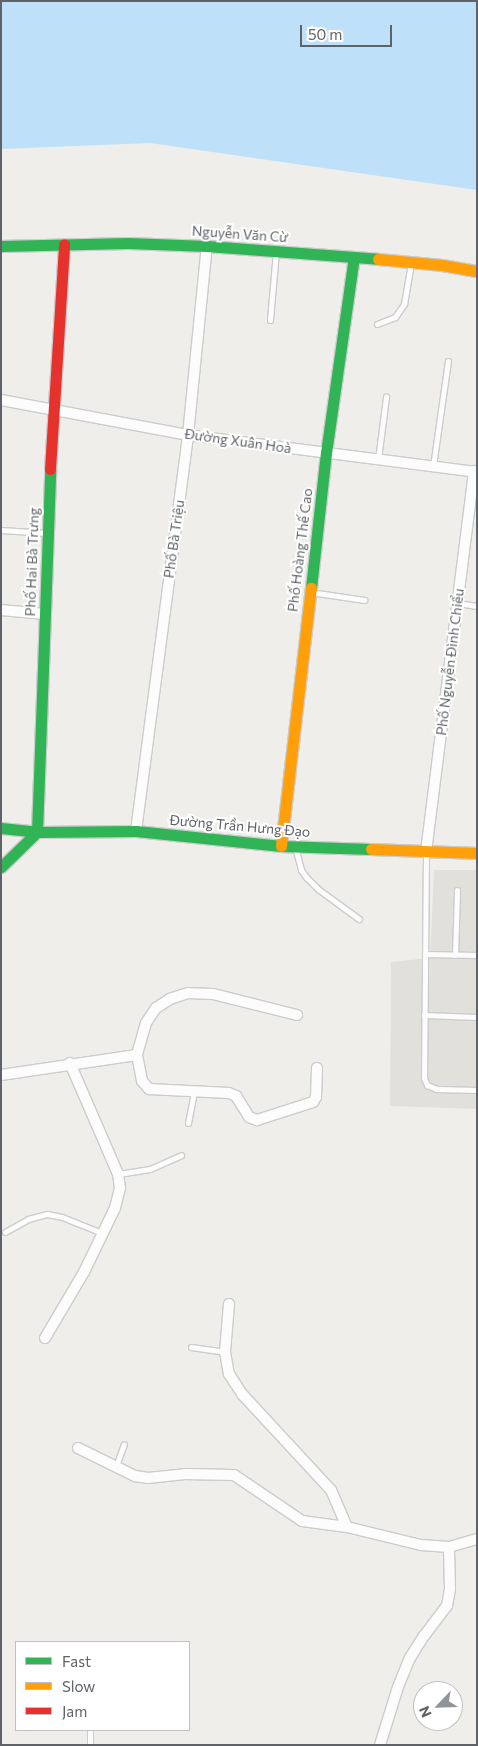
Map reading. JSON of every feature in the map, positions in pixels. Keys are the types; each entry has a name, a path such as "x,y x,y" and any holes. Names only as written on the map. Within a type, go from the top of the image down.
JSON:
{"street":[{"name":"Nguyễn Văn Cừ","path":"1,246 128,242 207,246 411,262 477,272"},
{"name":"Phố Hai Bà Trưng","path":"37,832 52,410 64,244"},
{"name":"Phố Bà Triệu","path":"136,831 188,435 207,246"},
{"name":"Phố Hoàng Thế Cao","path":"281,846 326,453 354,257"},
{"name":"Đường Xuân Hoà","path":"1,400 188,435 475,472"},
{"name":"Phố Nguyễn Đình Chiểu","path":"426,852 475,472"},
{"path":"1,610 45,614"},
{"name":"Đường Trần Hưng Đạo","path":"1,828 37,832 136,831 295,847 477,853"},
{"path":"1,867 37,832"},
{"path":"297,1015 213,994 188,993 170,999 156,1008 146,1022 137,1055 142,1082 149,1090 229,1092 236,1096 249,1117 257,1120 313,1102 316,1097 317,1068"},
{"path":"1,1075 70,1063 137,1055"},
{"path":"46,1338 84,1272 114,1208 120,1188 118,1174 70,1063"},
{"path":"229,1304 225,1352 229,1374 242,1394 331,1490 347,1527"},
{"path":"78,1448 135,1476 148,1478 185,1474 234,1475 302,1521 347,1527 421,1546 449,1547 477,1539"},
{"path":"380,1745 398,1688 410,1658 447,1606 450,1589 449,1547"}],"lane":[{"path":"270,320 276,251"},
{"path":"377,324 395,317 404,304 411,262"},
{"path":"433,466 448,361"},
{"path":"378,460 386,398"},
{"path":"1,530 48,533"},
{"path":"310,592 364,600"},
{"path":"457,603 477,606"},
{"path":"295,847 301,870 306,877 318,889 359,919"},
{"path":"426,852 424,1078 427,1085 436,1089 477,1090"},
{"path":"455,955 457,890"},
{"path":"425,954 477,955"},
{"path":"424,1015 477,1017"},
{"path":"188,1123 194,1091"},
{"path":"118,1174 150,1169 181,1155"},
{"path":"5,1232 28,1219 47,1214 62,1217 102,1233"},
{"path":"191,1347 225,1352"},
{"path":"116,1467 124,1444"},
{"path":"90,1731 90,1745"}],"shaded area":[{"path":"434,870 477,870 477,1109 390,1106 391,962 430,958"}],"water":[{"path":"1,1 477,1 477,190 150,143 1,149"}],"traffic: fast":[{"path":"1,246 128,243 207,246 378,259"},
{"path":"311,588 326,453 354,257"},
{"path":"1,867 37,832 50,469"},
{"path":"1,828 37,832 136,831 281,846 371,849"}],"traffic: slow":[{"path":"378,259 442,265 477,271"},
{"path":"281,846 311,588"},
{"path":"371,849 477,853"}],"traffic: jam":[{"path":"50,469 64,244"}]}
